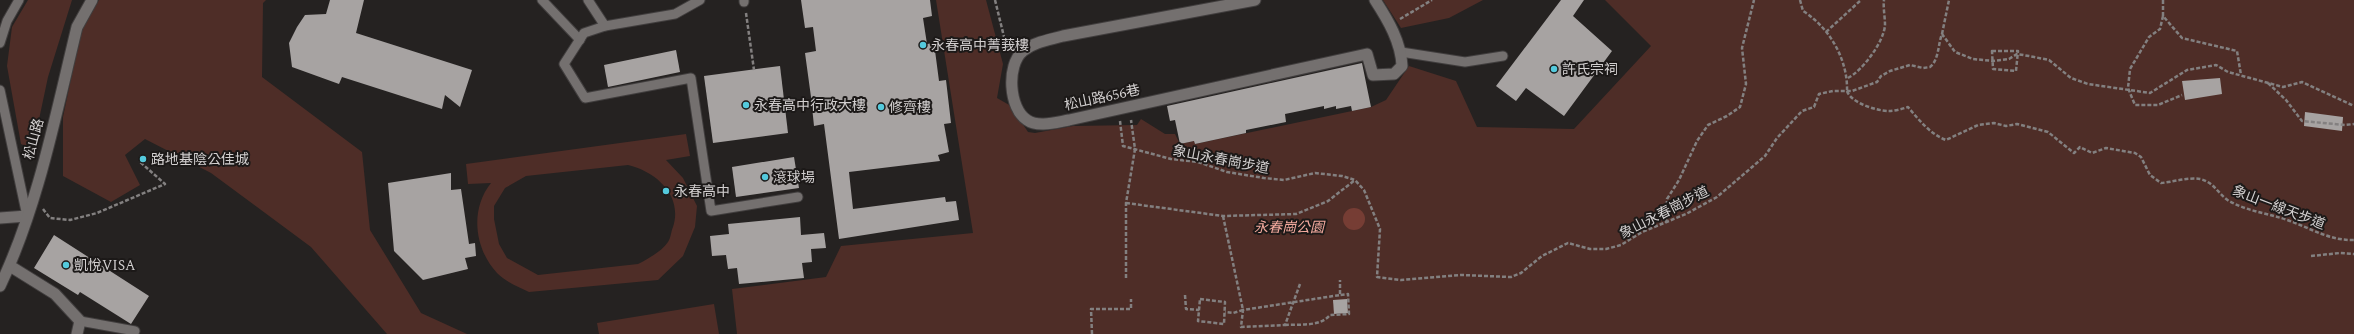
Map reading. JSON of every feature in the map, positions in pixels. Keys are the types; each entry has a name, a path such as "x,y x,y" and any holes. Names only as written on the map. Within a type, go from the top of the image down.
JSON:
{"street":[{"name":"松山路","path":"0,286 10,266 28,216 77,27 92,0"},
{"name":"松山路656巷","path":"1255,0 1063,36 1035,44 1021,52 1013,71 1011,89 1016,109 1027,121 1040,124 1069,120 1366,54 1373,75 1394,74 1402,66 1401,52"},
{"path":"1375,0 1397,40 1401,52"},
{"path":"0,218 28,216"},
{"path":"10,266 55,294 80,321 77,334"}],"lane":[{"path":"0,43 7,21 19,0"},
{"path":"542,0 580,40"},
{"path":"588,0 605,26"},
{"path":"700,0 675,14 605,26 584,33 564,64 586,98 691,78 711,212 798,198"},
{"path":"1401,52 1465,62 1503,56"},
{"path":"0,90 28,216"},
{"path":"80,321 135,331"}],"path":[{"path":"995,0 1013,71"},
{"path":"1390,29 1403,18 1432,0"},
{"path":"1666,223 1667,199 1680,180 1697,140 1708,125 1727,116 1740,107 1746,84 1742,48 1754,0"},
{"path":"1800,0 1803,11 1814,18 1836,45 1848,78 1847,91"},
{"path":"1826,32 1861,0"},
{"path":"1848,78 1858,73 1881,37 1885,26 1884,0"},
{"path":"1949,0 1942,34 1956,52 1973,59 1992,61 2008,59 2018,54"},
{"path":"2162,0 2163,16 2160,29 2150,37 2130,69 2128,88 2135,105 2158,105 2182,95"},
{"path":"744,1 754,70"},
{"path":"2163,16 2182,38 2238,51 2241,75"},
{"name":"象山永春崗步道","path":"1119,118 1123,146 1135,148 1171,159 1198,162 1227,172 1264,178 1284,180 1314,173 1342,176 1355,180 1364,190 1380,228 1377,277 1401,280 1461,274 1511,277 1521,273 1542,256 1568,243 1590,249 1606,249 1621,245 1642,232 1666,223 1717,197 1746,174 1765,156 1777,138 1802,111 1814,107 1819,94 1847,91 1877,82 1881,76 1890,71 1910,65 1923,68 1930,67 1937,57 1938,46 1942,34"},
{"path":"2018,54 2016,71 1993,69 1992,51 2018,51 2018,54 2049,60 2071,78 2088,84 2128,88 2150,93 2187,70 2216,66 2241,75 2284,87 2302,82 2354,106"},
{"path":"2268,83 2286,100 2302,122 2344,126 2354,124"},
{"name":"象山一線天步道","path":"1847,91 1849,96 1865,105 1888,111 1908,107 1926,128 1938,137 1946,140 1978,126 1994,123 2006,126 2017,124 2048,132 2074,153 2080,147 2092,153 2106,148 2135,153 2141,157 2150,175 2161,183 2200,179 2213,184 2221,194 2237,205 2262,215 2282,218 2322,235 2353,241"},
{"path":"1126,278 1126,203 1135,148 1131,117"},
{"path":"33,197 50,218 70,220 97,214 165,184 139,161"},
{"path":"1126,203 1223,216 1296,214 1328,201 1355,180"},
{"path":"1223,216 1243,310 1241,327 1318,323 1325,321 1330,315 1349,314 1348,294 1243,310 1233,313 1224,312"},
{"path":"2310,256 2340,252 2354,254"},
{"path":"1340,280 1340,295"},
{"path":"1285,325 1300,284"},
{"path":"1184,295 1186,309 1199,310"},
{"path":"1092,334 1091,309 1131,309 1131,299"},
{"path":"1200,299 1225,302 1224,324 1198,322 1199,310 1200,299"}],"green space":[{"path":"28,0 72,0 48,77 34,143 28,147 21,144 7,66 12,27"},
{"path":"99,0 266,0 263,3 262,77 362,152 370,230 421,313 467,334 387,334 311,247 211,173 145,139 125,155 140,185 111,202 63,176 63,117 81,31"},
{"name":"永春崗公園","path":"936,0 986,0 1003,64 997,98 1011,106 1028,132 1035,133 1073,126 1137,125 1141,119 1165,134 1175,134 1180,144 1194,141 1195,144 1371,107 1386,100 1409,66 1456,81 1477,127 1574,129 1651,46 1605,0 2354,0 2354,334 737,334 732,289 826,277 841,246 973,233"},
{"path":"1383,0 1483,0 1449,18 1401,28"},
{"path":"686,134 690,156 666,160 683,178 697,206 695,227 683,256 658,280 529,292 512,284 497,273 483,252 479,240 478,216 484,193 491,183 468,184 466,164","holes":["628,165 649,173 665,187 671,196 675,216 670,239 662,249 646,260 638,264 538,275 507,258 499,244 494,219 494,206 505,188 526,176"]},
{"path":"714,304 719,334 599,334 597,323"}],"shaded area":[{"path":"1354,208 1362,211 1365,219 1362,227 1354,230 1346,227 1343,219 1346,211"}],"building":[{"path":"330,0 364,0 356,33 472,70 460,107 445,95 442,109 342,77 339,84 292,67 289,43 297,27 305,15 326,14"},
{"path":"801,0 930,0 932,16 923,18 927,44 934,43 939,81 946,80 951,123 944,124 949,152 938,155 940,161 849,172 853,209 945,197 946,202 956,201 959,220 839,239 824,124 814,126 805,53 816,51 813,27 805,28"},
{"name":"許氏宗祠","path":"1561,0 1584,0 1573,16 1612,51 1564,116 1526,88 1516,101 1496,86"},
{"path":"676,50 680,72 608,87 604,65"},
{"path":"1362,63 1371,107 1352,111 1351,106 1336,109 1336,106 1324,109 1324,106 1285,114 1286,122 1246,130 1246,133 1195,144 1194,141 1180,144 1175,120 1170,121 1167,106"},
{"name":"永春高中行政大樓","path":"780,66 788,133 713,143 704,76"},
{"path":"2220,78 2222,94 2185,100 2182,81"},
{"path":"2305,112 2343,117 2342,131 2304,126"},
{"name":"滾球場","path":"794,157 799,188 736,197 732,167"},
{"path":"451,173 451,190 461,189 469,244 475,243 476,256 465,258 468,269 423,280 394,251 388,183"},
{"path":"800,217 801,235 824,233 826,248 811,249 812,262 802,263 804,278 739,284 737,268 728,269 726,255 712,256 710,236 729,234 728,224"},
{"path":"54,235 149,296 131,324 80,292 78,295 34,268"},
{"path":"1347,299 1348,313 1334,314 1333,300"}],"place":[{"name":"永春高中菁莪樓","path":"923,45"},
{"name":"許氏宗祠","path":"1554,69"},
{"name":"永春高中行政大樓","path":"746,105"},
{"name":"修齊樓","path":"881,107"},
{"name":"路地基陰公佳城","path":"143,159"},
{"name":"滾球場","path":"765,177"},
{"name":"永春高中","path":"666,191"},
{"name":"凱悅VISA","path":"66,265"}]}
